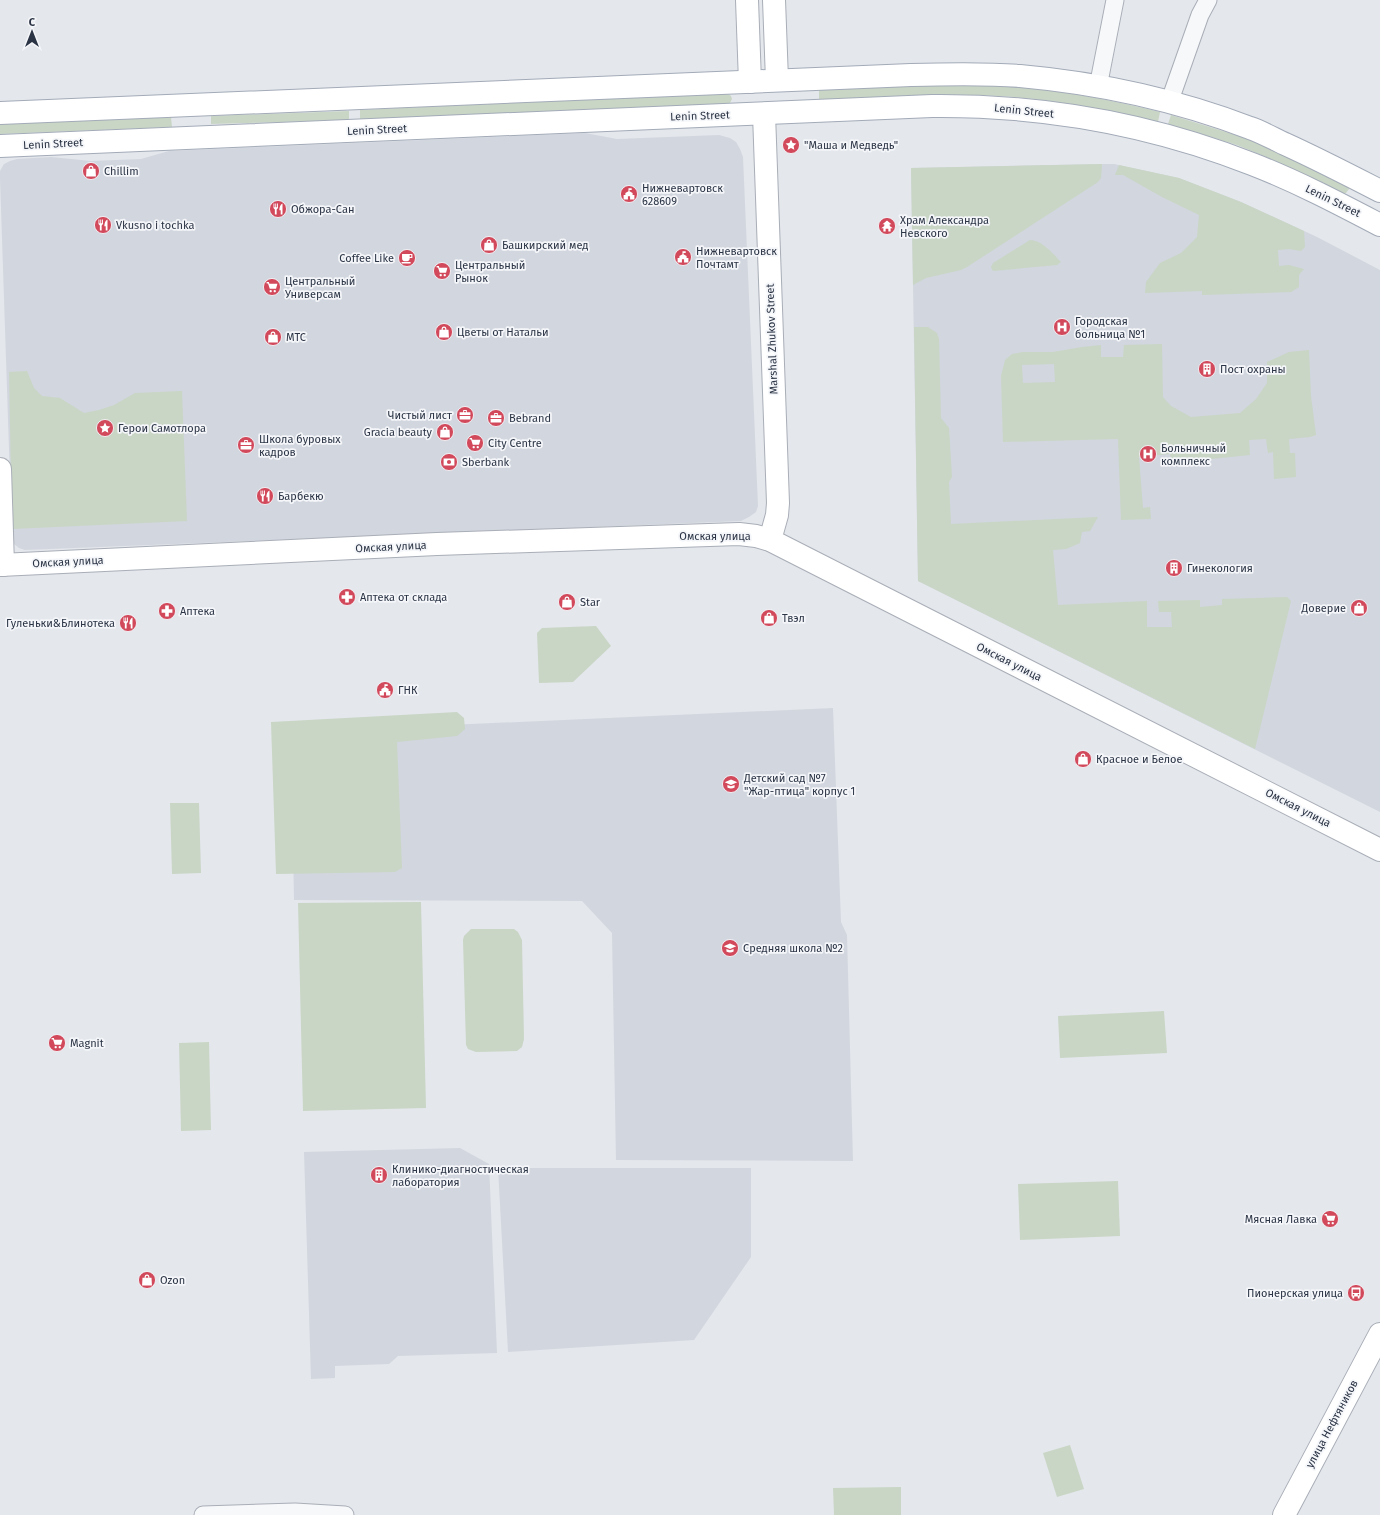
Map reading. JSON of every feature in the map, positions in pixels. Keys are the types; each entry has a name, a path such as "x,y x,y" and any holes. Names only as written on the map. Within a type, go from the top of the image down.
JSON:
{"main road":[{"path":"748,0 750,82 764,114"},
{"path":"764,114 777,80 774,0"},
{"path":"0,114 911,74 976,74 1019,76 1098,87 1169,103 1252,128 1324,161 1372,187 1350,210"},
{"path":"190,105 191,138"},
{"name":"Lenin Street","path":"0,146 964,106 1075,116 1136,128 1192,143 1222,153 1283,178 1380,225"},
{"name":"Marshal Zhukov Street","path":"764,114 778,503 777,515 770,540"},
{"path":"0,469 2,565"},
{"name":"Омская улица","path":"2,565 429,545 748,534 770,540 1380,850"},
{"name":"улица Нефтяников","path":"1284,1515 1380,1334"}],"street":[{"path":"1098,87 1116,0"},
{"path":"1169,103 1200,15 1208,0"},
{"path":"203,1515 295,1513 345,1515"}],"shaded area":[{"path":"585,133 617,139 719,135 730,138 736,142 740,149 743,157 758,506 756,512 741,521 25,550 14,544 12,539 0,178 0,171 4,164 17,159 51,157 91,161 141,159 169,151"},
{"name":"Больничный комплекс","path":"1114,164 1179,178 1241,202 1317,237 1380,270 1380,812 918,581 911,168"},
{"name":"Средняя школа №2","path":"833,708 841,922 847,935 853,1161 616,1160 612,933 582,901 294,900 291,732"},
{"path":"460,1148 489,1164 497,1353 398,1356 389,1364 335,1366 335,1378 311,1379 304,1152"},
{"path":"498,1168 751,1168 751,1257 694,1340 508,1352"}],"green space":[{"path":"931,85 1019,87 1039,89 1100,99 1160,112 1158,122 1059,102 1019,97 976,95 909,96 819,101 819,90"},
{"path":"727,93 732,99 730,103 725,105 360,120 360,110"},
{"path":"349,111 349,120 211,124 211,116"},
{"path":"1171,115 1242,137 1275,150 1348,185 1349,189 1346,193 1341,193 1271,159 1237,145 1168,124"},
{"path":"171,117 172,127 0,134 0,124"},
{"path":"1102,164 1101,178 1098,182 967,267 961,270 926,278 913,285 911,168"},
{"path":"1119,165 1179,178 1241,202 1304,231 1305,247 1301,251 1289,249 1278,250 1279,266 1289,265 1304,269 1299,275 1299,287 1291,292 1202,295 1202,291 1145,293 1146,282 1160,263 1181,253 1197,237 1199,215 1162,197 1123,175 1115,175"},
{"path":"1030,240 1039,242 1061,262 1057,265 993,271 991,267 993,263"},
{"path":"914,327 928,327 937,333 939,339 941,418 949,428 952,477 949,482 951,524 1098,517 1090,531 1082,532 1080,543 1066,549 1053,550 1058,605 1147,601 1147,627 1172,627 1171,612 1159,612 1158,601 1200,600 1200,607 1222,605 1222,599 1287,597 1291,601 1255,749 918,581"},
{"path":"1162,344 1163,397 1171,406 1191,417 1240,413 1256,399 1267,383 1267,362 1289,352 1309,350 1311,396 1316,435 1289,439 1290,453 1295,453 1296,477 1274,479 1273,452 1268,453 1266,439 1249,440 1250,455 1172,463 1170,454 1139,457 1143,508 1150,507 1151,519 1121,520 1118,439 1003,442 1001,376 1005,360 1012,354 1023,352 1053,352 1101,345 1101,357 1123,357 1124,345","holes":["1054,364 1055,382 1023,383 1022,365"]},
{"path":"27,371 34,388 42,396 60,398 84,413 114,405 135,393 182,391 187,521 12,529 9,372"},
{"path":"596,626 611,646 573,682 539,683 537,633 542,628"},
{"path":"457,712 464,718 465,729 457,736 397,742 402,868 395,872 276,874 271,722"},
{"path":"170,803 199,803 201,873 172,874"},
{"path":"421,902 426,1108 303,1111 298,903"},
{"path":"471,929 514,929 518,932 522,940 524,1039 522,1047 517,1051 476,1052 468,1049 466,1045 463,940 464,936"},
{"path":"1164,1011 1167,1053 1060,1058 1058,1016"},
{"path":"209,1042 211,1130 181,1131 179,1043"},
{"path":"1118,1181 1120,1236 1020,1240 1018,1184"},
{"path":"1070,1445 1084,1489 1057,1497 1043,1453"},
{"path":"901,1487 901,1515 834,1515 833,1488"}],"place":[{"name":"\"Маша и Медведь\"","path":"791,145"},
{"name":"Chillim","path":"91,171"},
{"name":"Нижневартовск 628609","path":"629,194"},
{"name":"Обжора-Сан","path":"278,209"},
{"name":"Vkusno i tochka","path":"103,225"},
{"name":"Храм Александра Невского","path":"887,226"},
{"name":"Башкирский мед","path":"489,245"},
{"name":"Нижневартовск Почтамт","path":"683,257"},
{"name":"Coffee Like","path":"407,258"},
{"name":"Центральный Рынок","path":"442,271"},
{"name":"Центральный Универсам","path":"272,287"},
{"name":"Городская больница №1","path":"1062,327"},
{"name":"Цветы от Натальи","path":"444,332"},
{"name":"МТС","path":"273,337"},
{"name":"Пост охраны","path":"1207,369"},
{"name":"Чистый лист","path":"465,415"},
{"name":"Bebrand","path":"496,418"},
{"name":"Герои Самотлора","path":"105,428"},
{"name":"Gracia beauty","path":"445,432"},
{"name":"City Centre","path":"475,443"},
{"name":"Школа буровых кадров","path":"246,445"},
{"name":"Больничный комплекс","path":"1148,454"},
{"name":"Sberbank","path":"449,462"},
{"name":"Барбекю","path":"265,496"},
{"name":"Гинекология","path":"1174,568"},
{"name":"Аптека от склада","path":"347,597"},
{"name":"Star","path":"567,602"},
{"name":"Доверие","path":"1359,608"},
{"name":"Аптека","path":"167,611"},
{"name":"Твэл","path":"769,618"},
{"name":"Гуленьки&Блинотека","path":"128,623"},
{"name":"ГНК","path":"385,690"},
{"name":"Красное и Белое","path":"1083,759"},
{"name":"Детский сад №7 \"Жар-птица\" корпус 1","path":"731,784"},
{"name":"Средняя школа №2","path":"730,948"},
{"name":"Magnit","path":"57,1043"},
{"name":"Клинико-диагностическая лаборатория","path":"379,1175"},
{"name":"Мясная Лавка","path":"1330,1219"},
{"name":"Ozon","path":"147,1280"},
{"name":"Пионерская улица","path":"1356,1293"}]}
